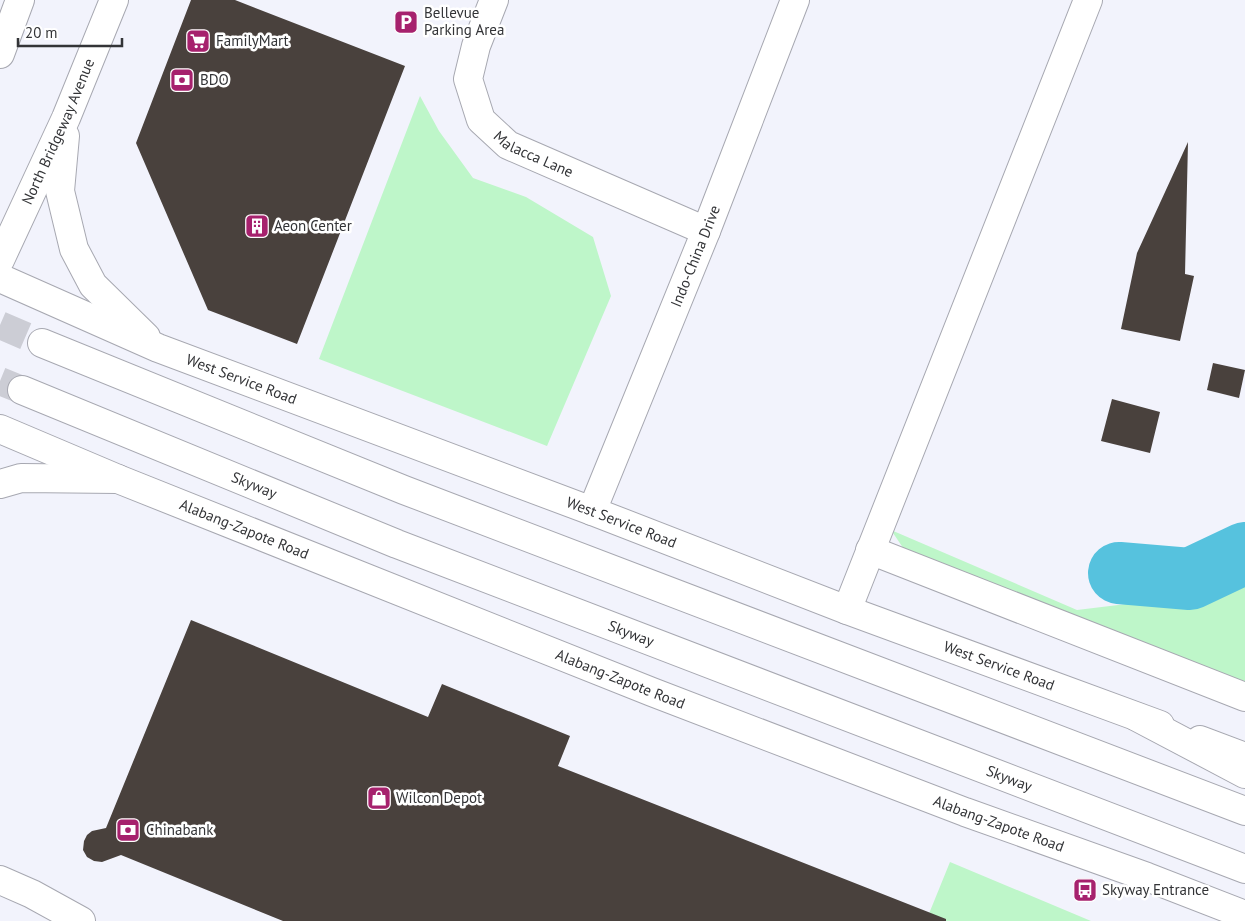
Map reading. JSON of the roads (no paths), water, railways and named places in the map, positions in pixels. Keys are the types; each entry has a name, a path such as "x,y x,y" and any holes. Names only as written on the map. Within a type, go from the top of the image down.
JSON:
{"main road":[{"path":"0,54 20,0"},
{"name":"North Bridgeway Avenue","path":"0,260 66,118 114,0"},
{"name":"Malacca Lane","path":"494,0 476,46 468,79 481,120 508,145 706,231"},
{"name":"Indo-China Drive","path":"592,512 706,231 794,0"},
{"path":"847,610 1088,0"},
{"path":"66,118 60,191 74,249 93,285 158,348"},
{"name":"West Service Road","path":"0,278 158,348 847,610 1245,757"},
{"path":"42,343 404,490 1245,811"},
{"name":"Skyway","path":"22,390 396,544 1245,869"},
{"name":"Alabang-Zapote Road","path":"0,429 118,479 652,692 965,812 1147,877 1245,915"},
{"path":"0,484 21,478 118,479"},
{"path":"870,550 1245,697"},
{"path":"1137,717 1245,774"},
{"path":"0,880 32,894 82,921"}],"waterway":[{"path":"1119,573 1190,579 1245,553"}],"tunnel":[{"path":"0,325 42,343"},
{"path":"0,381 22,390"}],"place":[{"name":"Bellevue Parking Area","path":"406,22"},
{"name":"FamilyMart","path":"198,41"},
{"name":"BDO","path":"182,80"},
{"name":"Aeon Center","path":"257,226"},
{"name":"Wilcon Depot","path":"379,798"},
{"name":"Chinabank","path":"128,830"},
{"name":"Skyway Entrance","path":"1085,890"}]}
